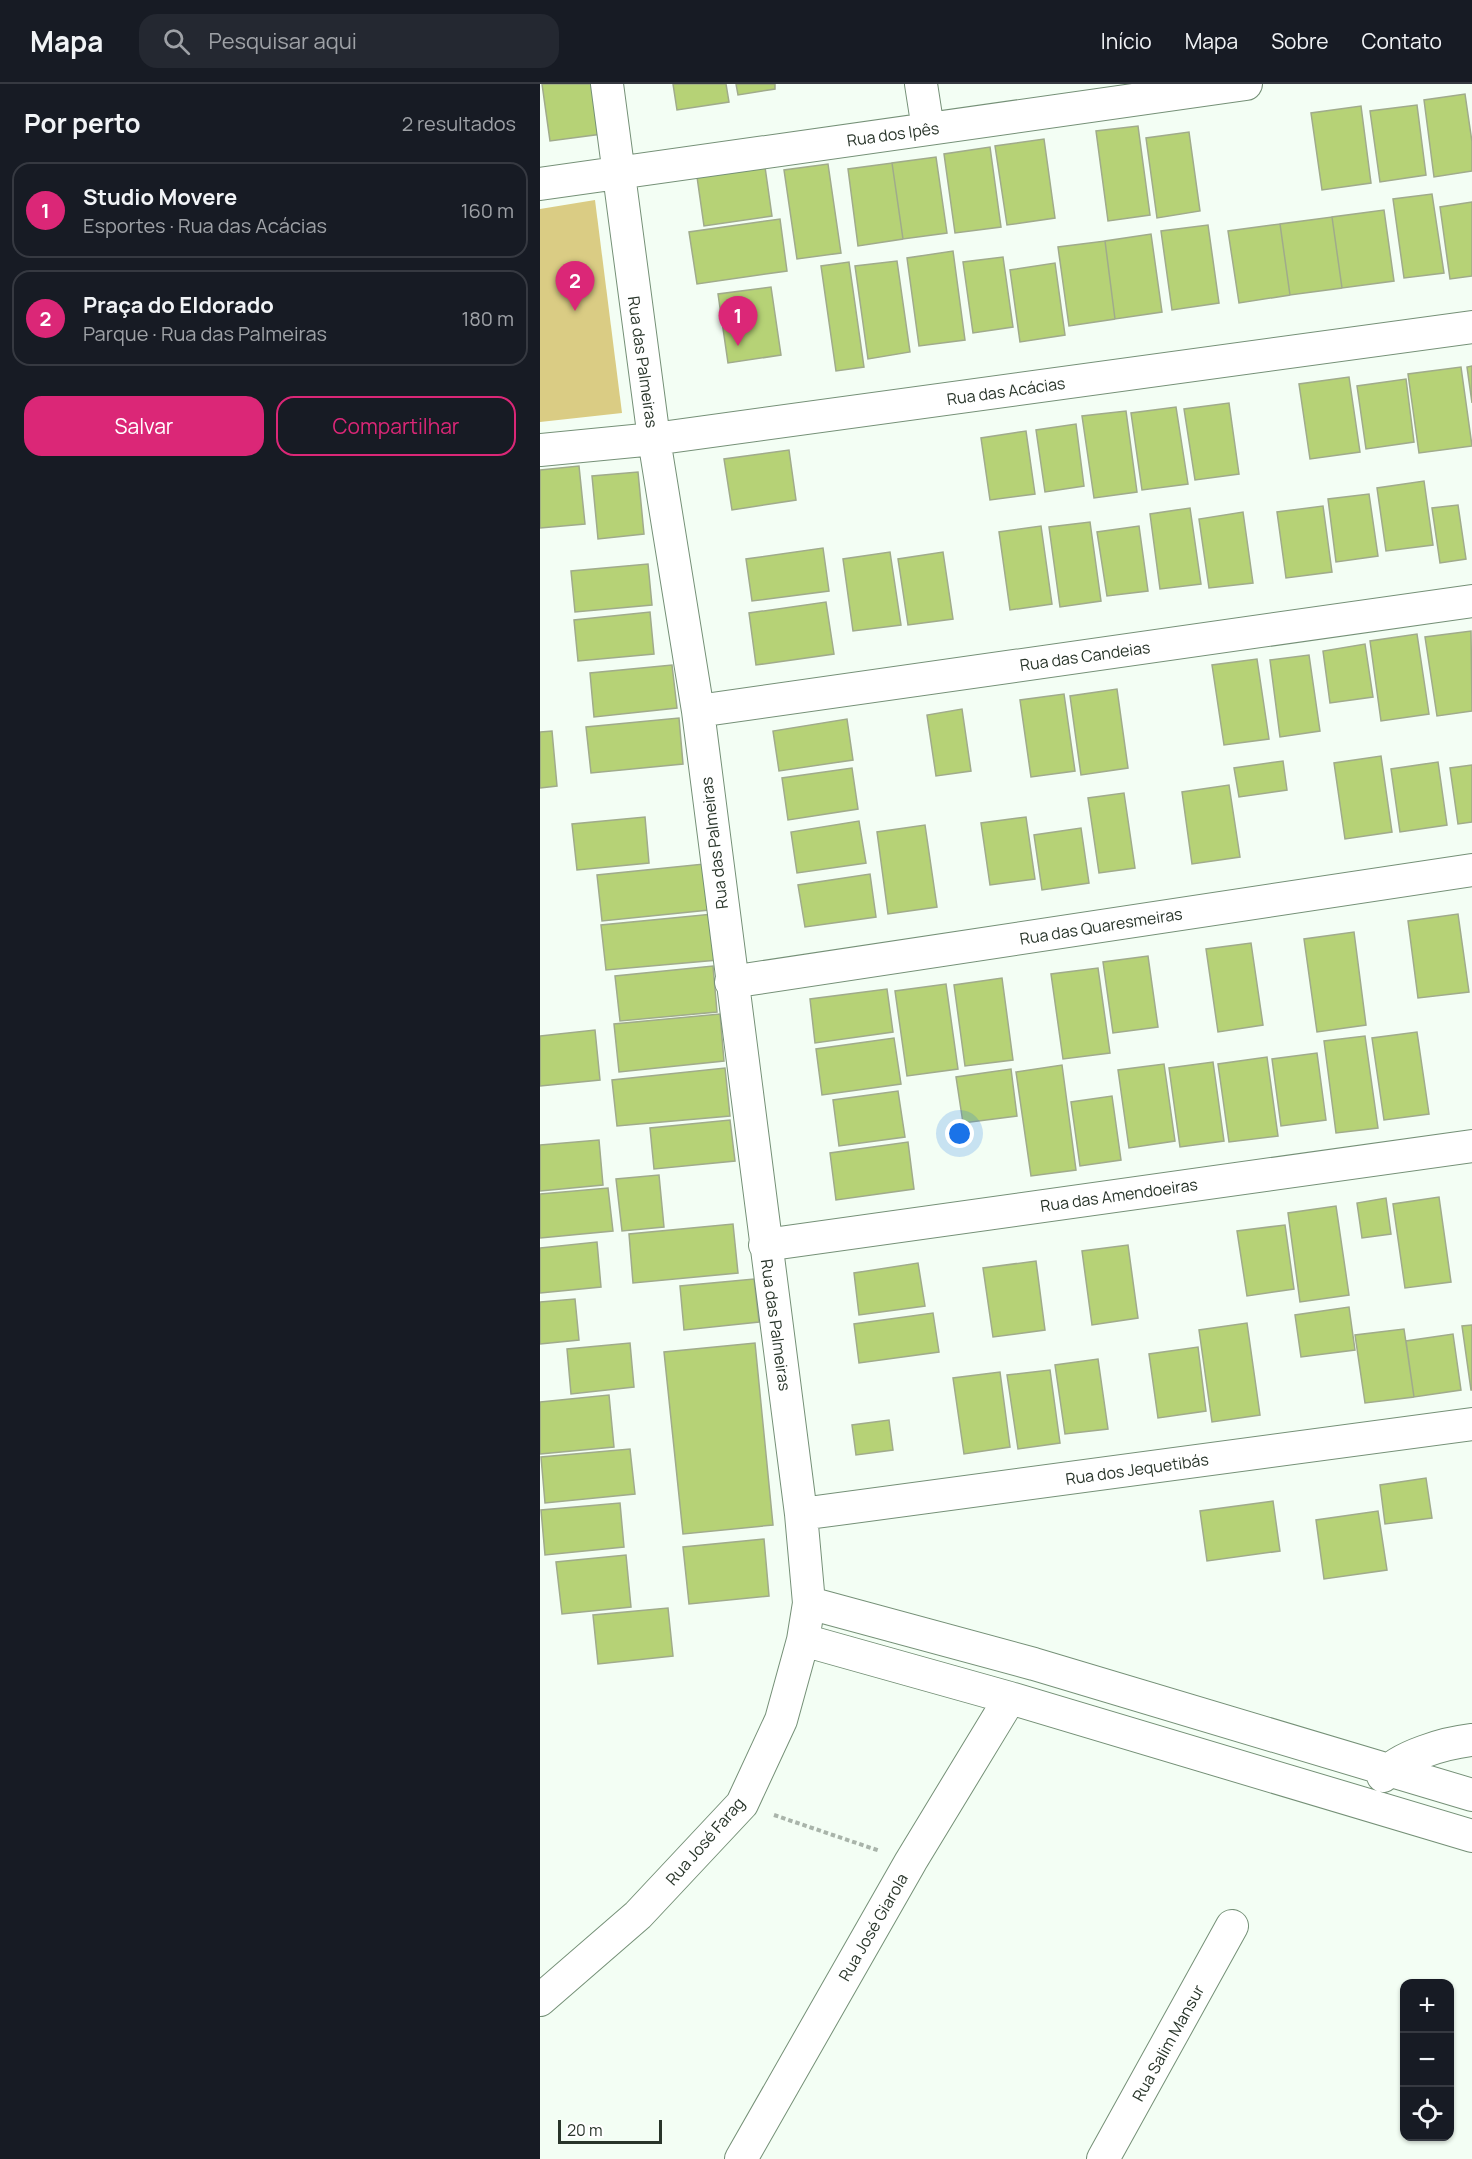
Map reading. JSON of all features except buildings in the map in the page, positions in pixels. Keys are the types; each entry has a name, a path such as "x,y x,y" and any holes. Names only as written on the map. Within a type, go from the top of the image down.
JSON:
{"street":[{"name":"Rua das Palmeiras","path":"607,84 654,439 698,711 801,1514 809,1603"},
{"path":"921,84 928,129"},
{"name":"Rua dos Ipês","path":"540,184 928,129 1191,88 1246,84"},
{"name":"Rua das Acácias","path":"540,450 654,439 1472,327"},
{"name":"Rua das Candeias","path":"698,711 1472,601"},
{"name":"Rua das Quaresmeiras","path":"731,982 1472,870"},
{"name":"Rua das Amendoeiras","path":"765,1245 1472,1146"},
{"name":"Rua dos Jequetibás","path":"801,1514 1472,1424"},
{"path":"809,1603 1034,1664 1472,1795"},
{"name":"Rua José Farag","path":"540,2000 638,1915 742,1804 781,1720 803,1640 809,1603"},
{"path":"803,1640 1010,1698 1472,1836"},
{"name":"Rua José Giarola","path":"741,2159 911,1862 1010,1698"},
{"path":"1363,1802 1389,1769 1437,1747 1472,1740"},
{"name":"Rua Salim Mansur","path":"1103,2159 1232,1926"}],"path":[{"path":"742,1804 911,1862"}],"shaded area":[{"path":"595,200 622,413 540,422 540,209"}],"place":[{"name":"Praça do Eldorado","path":"575,311"},
{"name":"Studio Movere","path":"738,346"}]}
